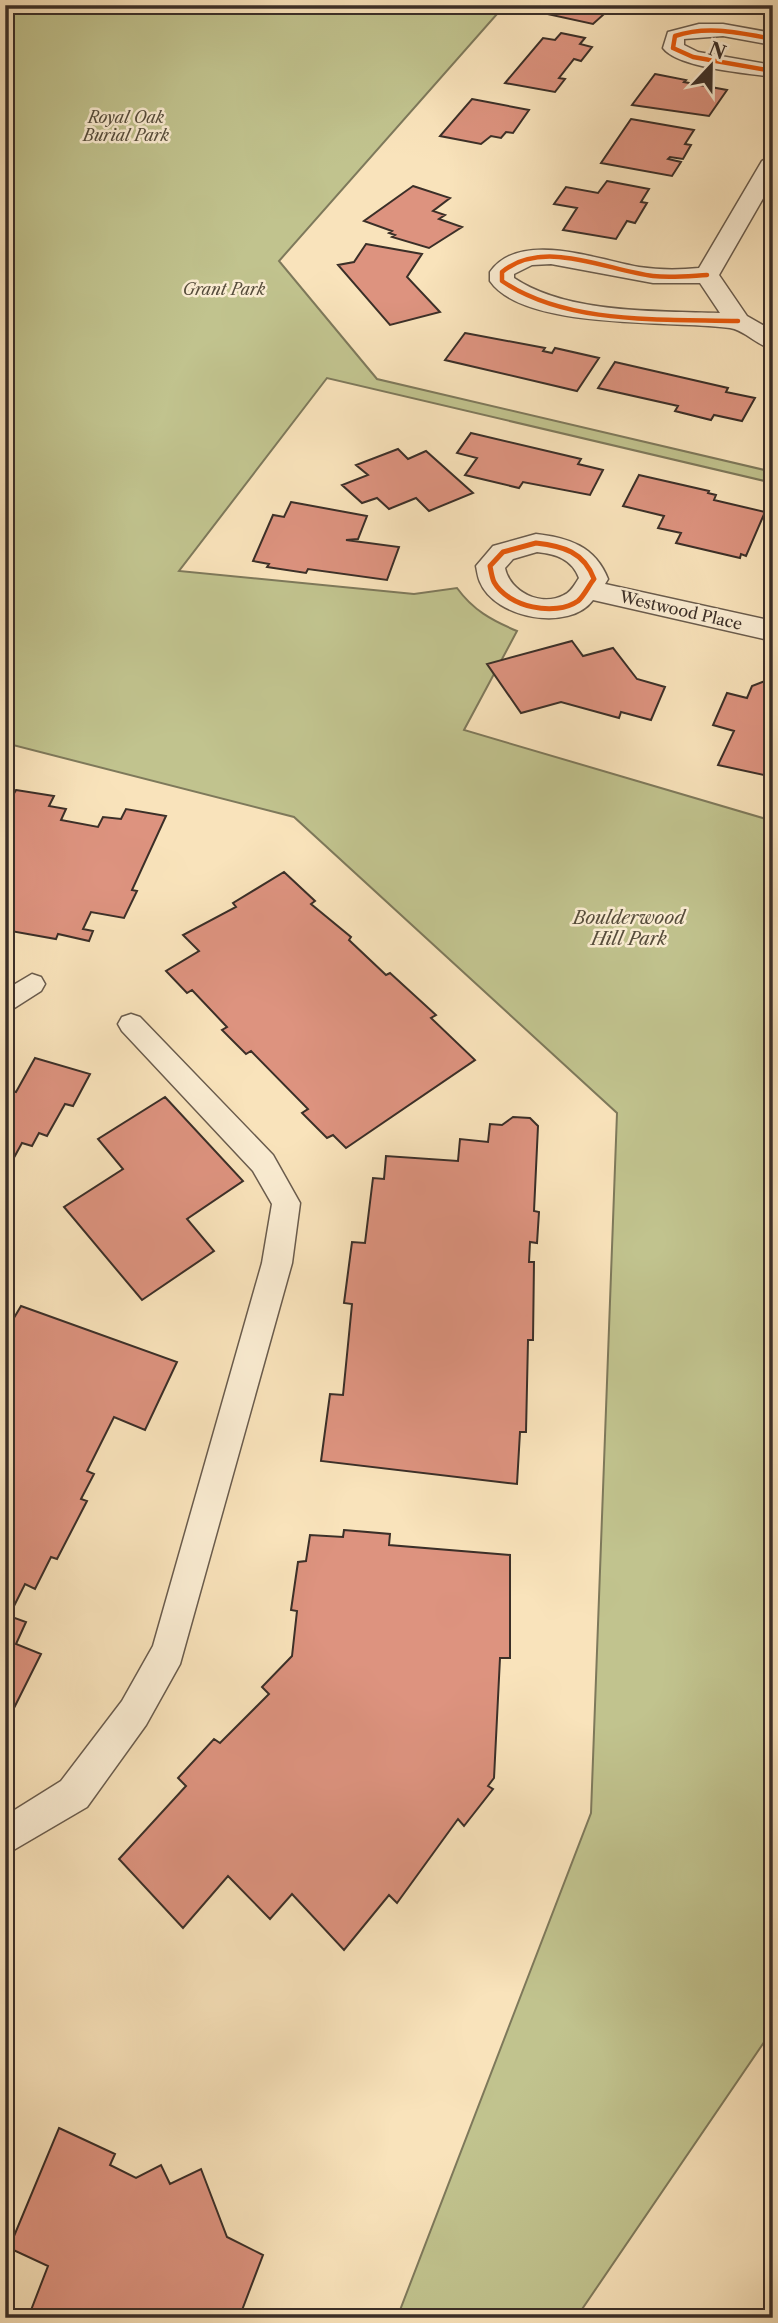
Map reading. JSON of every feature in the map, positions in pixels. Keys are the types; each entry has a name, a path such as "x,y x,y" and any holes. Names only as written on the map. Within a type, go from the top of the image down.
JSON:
{"street":[{"path":"773,38 713,29 693,29 675,36 673,48 694,57 773,71"},
{"path":"707,275 773,161"},
{"path":"707,275 653,276 538,256 514,260 502,272 502,281 511,290 525,296 601,313 738,321"},
{"path":"707,275 738,321 773,342"},
{"name":"Westwood Place","path":"589,590 773,631"}],"lane":[{"path":"5,1004 32,984"},
{"path":"5,1837 74,1794 134,1713 168,1652 277,1263 286,1203 263,1163 131,1024"}],"green space":[{"name":"Boulderwood Hill Park","path":"5,5 505,5 279,261 377,379 773,472 773,483 327,378 179,571 414,594 457,588 483,614 517,631 464,730 773,821 773,2029 576,2318 397,2318 591,1813 617,1113 294,817 5,743"}],"building":[{"path":"546,5 614,5 593,24 538,12"},
{"path":"561,33 585,38 580,44 592,47 581,61 574,59 559,78 565,79 555,92 505,83 543,38 555,40"},
{"path":"655,74 727,90 709,116 632,105"},
{"path":"472,99 529,110 513,133 506,132 501,138 491,136 481,144 440,136"},
{"path":"631,119 694,130 685,144 691,145 683,159 668,159 681,162 672,176 601,163"},
{"path":"607,181 649,189 641,202 647,203 635,223 627,221 616,239 563,230 577,208 554,204 566,187 598,193"},
{"path":"413,186 450,198 433,211 445,215 439,219 462,227 429,248 392,237 395,235 389,233 392,231 364,221"},
{"path":"366,244 422,254 407,277 440,312 390,325 338,265 354,262"},
{"path":"465,333 545,348 543,351 552,353 555,348 599,358 577,391 445,360"},
{"path":"615,362 728,388 726,392 755,398 742,421 714,415 711,420 675,411 678,406 598,388"},
{"path":"471,433 581,459 578,464 603,470 590,495 523,482 519,488 465,475 477,458 457,453"},
{"path":"398,449 408,459 426,451 473,493 429,511 416,498 389,509 377,498 362,503 342,485 368,475 356,465"},
{"path":"639,475 709,491 708,493 716,495 714,500 765,512 746,556 741,554 740,558 676,543 681,533 658,528 664,516 623,506"},
{"path":"291,502 367,516 358,539 346,540 399,547 387,580 308,569 306,573 267,567 269,564 253,561 273,515 284,517"},
{"path":"572,641 583,656 613,648 637,679 665,687 651,720 621,712 619,718 561,702 521,713 487,664"},
{"path":"765,681 773,683 773,777 718,765 734,731 713,725 727,693 747,698 752,686"},
{"path":"16,790 54,796 49,806 66,809 61,820 98,827 103,817 121,819 126,809 166,816 132,890 137,891 124,918 91,912 83,929 93,931 89,941 58,934 56,939 5,930 5,809"},
{"path":"284,872 315,901 311,904 351,937 349,940 386,975 390,973 436,1015 431,1018 475,1060 346,1148 333,1135 327,1138 302,1113 308,1109 251,1051 246,1054 222,1030 227,1027 192,990 187,993 166,971 199,951 183,935 236,907 233,903"},
{"path":"35,1058 90,1074 73,1106 65,1104 47,1136 39,1133 32,1146 22,1143 5,1174 5,1089 16,1092"},
{"path":"165,1097 243,1181 187,1219 214,1251 142,1300 64,1207 123,1169 98,1139"},
{"path":"513,1117 530,1118 538,1126 534,1211 539,1212 537,1243 530,1242 529,1262 534,1262 533,1340 528,1340 526,1432 520,1432 517,1484 321,1461 330,1394 343,1395 352,1304 344,1303 352,1242 365,1243 373,1178 384,1179 386,1156 458,1161 460,1139 488,1142 490,1124 502,1125"},
{"path":"21,1306 177,1362 145,1430 114,1417 87,1471 94,1474 81,1499 87,1501 57,1559 51,1557 35,1589 25,1584 9,1616 26,1622 16,1644 41,1654 5,1726 5,1333"},
{"path":"344,1530 390,1534 389,1545 510,1555 510,1658 500,1658 494,1778 488,1786 493,1789 464,1826 458,1819 397,1903 389,1895 344,1950 292,1894 270,1919 228,1876 183,1928 119,1859 186,1786 178,1778 214,1739 220,1743 269,1694 262,1687 292,1656 297,1611 291,1610 298,1562 306,1561 310,1535 343,1537"},
{"path":"59,2128 115,2154 110,2165 136,2178 161,2165 170,2184 201,2169 227,2237 263,2255 239,2318 28,2318 48,2266 9,2248"}],"cycle path":[{"path":"773,39 723,30 699,30 675,36 673,48 693,57 773,71"},
{"path":"707,275 653,276 573,260 531,257 514,262 502,272 502,281 520,293 547,303 579,309 650,317 738,321"},
{"path":"536,543 572,551 585,562 594,579 578,601 555,609 531,607 509,597 494,582 490,566 503,552 536,543"}],"park label":[{"name":"Royal Oak Burial Park","path":"126,126"},
{"name":"Grant Park","path":"224,289"}]}
